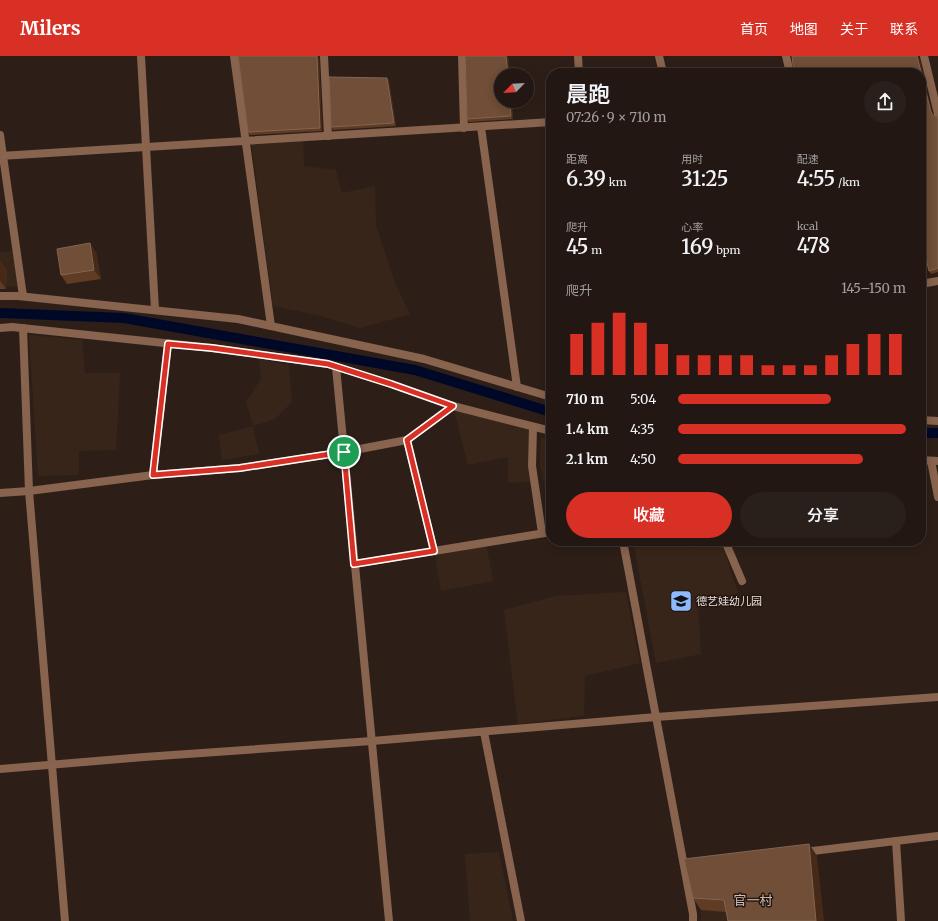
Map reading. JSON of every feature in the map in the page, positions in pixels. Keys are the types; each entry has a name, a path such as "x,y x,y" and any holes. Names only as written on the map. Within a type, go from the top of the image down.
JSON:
{"street":[{"path":"141,56 155,310"},
{"path":"234,56 271,326"},
{"path":"324,56 328,136"},
{"path":"462,56 464,128"},
{"path":"578,56 579,68"},
{"path":"659,56 662,68"},
{"path":"786,56 789,68"},
{"path":"924,56 938,114"},
{"path":"1,156 546,122"},
{"path":"481,127 517,387"},
{"path":"0,135 1,156 23,296"},
{"path":"926,283 938,281"},
{"path":"0,296 23,296 238,319 424,359 546,396"},
{"path":"0,328 23,328 235,351 328,364 453,406 546,430"},
{"path":"23,328 29,491 65,921"},
{"path":"153,475 168,344"},
{"path":"336,367 389,921"},
{"path":"0,493 29,491 153,475 240,468 344,452 407,440 453,406"},
{"path":"926,420 938,421"},
{"path":"533,427 532,466 542,533"},
{"path":"407,440 434,551"},
{"path":"934,461 938,497"},
{"path":"354,564 546,533"},
{"path":"624,546 656,717 688,865 693,921"},
{"path":"727,546 742,581"},
{"path":"0,769 151,756 372,742 656,717 938,697"},
{"path":"484,732 521,921"},
{"path":"794,853 938,836"},
{"path":"896,841 901,921"}],"shaded area":[{"path":"303,138 304,166 336,170 342,193 375,186 376,225 395,283 410,314 360,328 317,315 273,306 251,141"},
{"path":"17,250 22,286 0,287 0,252"},
{"path":"29,335 82,340 85,373 120,373 116,450 79,451 79,475 38,476"},
{"path":"259,359 289,365 292,402 275,419 253,426 246,402 261,379"},
{"path":"453,406 533,427 531,482 508,483 508,457 468,465"},
{"path":"253,426 259,454 222,460 219,435"},
{"path":"541,438 546,439 546,494 540,464"},
{"path":"486,542 493,581 441,591 434,551"},
{"name":"德艺娃幼儿园","path":"634,546 688,546 688,548 696,546 723,546 738,593 698,609 701,654 656,663"},
{"path":"626,592 640,663 585,676 584,716 518,724 504,610 556,596"},
{"path":"499,852 513,921 470,921 465,854"},
{"path":"701,910 732,912 734,921 701,921"}],"building":[{"path":"238,56 317,56 320,128 248,132"},
{"path":"465,56 506,56 507,68 494,68 494,108 510,108 511,116 467,119"},
{"path":"792,56 917,56 920,68 793,68"},
{"path":"329,77 387,78 394,123 331,127"},
{"path":"926,92 931,112 934,116 937,116 938,120 938,268 929,271 926,259"},
{"path":"90,243 94,270 61,275 57,249"},
{"path":"809,844 816,921 728,921 724,900 693,898 684,859"}],"waterway":[{"path":"0,313 124,318 415,370 546,410"},
{"path":"926,433 938,433"}],"place":[{"name":"德艺娃幼儿园","path":"681,601"}],"district":[{"name":"官一村","path":"753,900"}],"route":[{"path":"168,344 212,348 328,364 453,406 407,440 434,551 354,564 344,452 240,468 153,475 168,344"}]}
